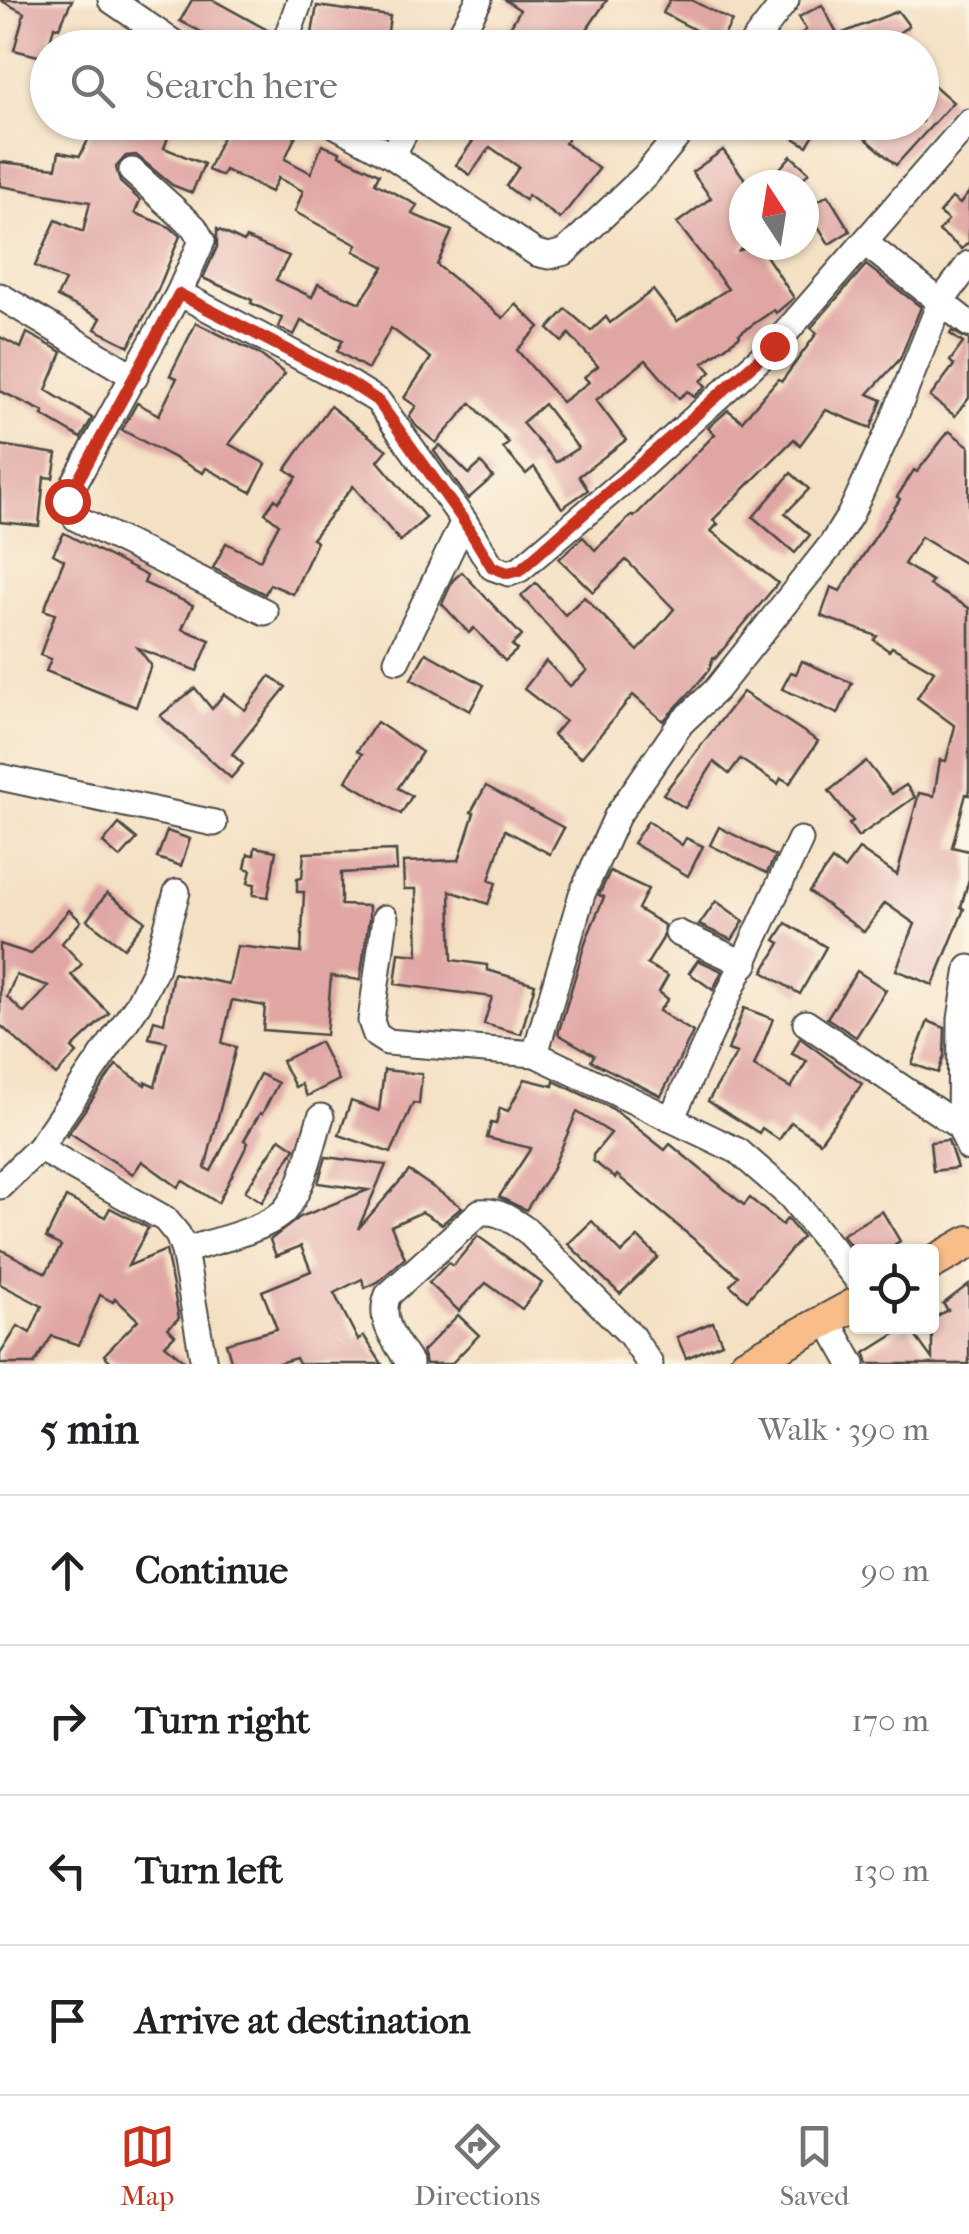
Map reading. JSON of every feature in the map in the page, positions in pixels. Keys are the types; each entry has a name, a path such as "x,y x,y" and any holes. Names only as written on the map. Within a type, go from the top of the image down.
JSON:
{"main road":[{"path":"939,1259 969,1242"},
{"path":"746,1364 849,1308"}],"street":[{"path":"111,0 155,30"},
{"path":"289,30 300,0"},
{"path":"463,30 479,0"},
{"path":"763,30 786,0"},
{"path":"179,294 349,382 378,401 492,567 508,573 520,570 774,346 969,122"},
{"path":"363,140 536,253 549,256 565,252 645,176 674,140"},
{"path":"392,156 400,140"},
{"path":"132,171 200,233 200,249 135,377 70,491 69,509 76,518 265,612"},
{"path":"866,243 969,324"},
{"path":"535,1054 582,894 617,816 681,723 716,690 832,544 891,426 940,304 969,264"},
{"path":"0,296 135,377"},
{"path":"397,660 464,521"},
{"path":"0,778 214,823"},
{"path":"670,1119 800,840"},
{"path":"0,1186 39,1148 138,1004 155,970 177,892"},
{"path":"385,918 371,1021 376,1034 388,1042 535,1054 738,1150 790,1196 849,1269"},
{"path":"678,933 745,964"},
{"path":"964,1138 961,1019 969,968"},
{"path":"806,1023 964,1138"},
{"path":"184,1250 269,1221 283,1212 294,1196 321,1117"},
{"path":"39,1148 165,1220 178,1235 204,1364"},
{"path":"410,1364 385,1318 388,1295 480,1212 487,1211 510,1218 526,1230 630,1334 650,1364"},
{"path":"828,1320 852,1364"}],"building":[{"path":"0,0 72,0 59,28 30,30 30,54 14,50 24,13"},
{"path":"192,0 213,0 267,30 198,30 180,21"},
{"path":"505,0 607,0 586,30 508,30 520,10"},
{"path":"670,0 691,0 732,21 727,30 695,30 663,13"},
{"path":"822,5 835,30 806,30 799,17"},
{"path":"317,6 390,16 388,30 313,30"},
{"path":"898,11 909,26 903,30 850,30"},
{"path":"939,90 953,102 939,117"},
{"path":"88,140 167,140 164,148 204,164 192,193 172,185 136,155 126,156 116,167 120,182 140,200 135,213 170,227 180,236 129,346 95,329 101,318 57,297 65,281 35,266 56,220 83,232 90,202 0,186 0,162 56,168 59,152 80,156"},
{"path":"221,140 294,140 285,159 311,173 322,145 379,174 375,183 417,205 412,214 452,231 437,265 503,318 516,304 539,327 517,350 562,402 589,382 584,377 598,366 569,334 562,342 548,329 566,309 591,331 606,317 610,323 653,290 677,321 728,289 677,223 711,198 692,172 723,150 738,170 729,170 729,260 769,260 794,298 703,363 711,372 701,381 706,386 694,397 688,391 679,398 646,360 596,400 626,440 579,476 588,490 562,508 534,467 526,474 503,448 509,443 471,403 436,443 416,426 409,416 416,406 404,398 431,358 391,328 368,369 337,351 343,340 301,321 294,335 278,327 282,318 203,278 217,247 217,229 289,256 276,280 312,297 318,284 360,303 384,267 354,251 357,245 295,212 303,191 278,178 271,192 225,170 222,176 208,170","holes":["544,404 578,448 556,462 522,423"]},
{"path":"474,140 567,140 565,143 599,169 560,219 528,195 525,200 506,186 519,167 490,147 470,175 456,165"},
{"path":"868,140 919,140 896,165"},
{"path":"791,156 807,170 778,170"},
{"path":"969,192 969,242 962,249 939,231 948,220 939,213 952,198 960,204"},
{"path":"828,195 850,231 829,244 819,228 819,201"},
{"path":"866,265 921,307 900,359 868,394 882,400 871,428 826,410 800,445 794,439 713,520 718,524 711,531 778,583 663,721 633,695 581,758 553,735 565,721 524,689 546,661 570,686 587,671 521,596 536,583 565,615 584,597 638,651 674,609 626,560 593,592 559,559 583,537 595,550 634,517 715,434 708,428 728,410 742,421 778,379 782,381 817,333 811,328"},
{"path":"196,323 258,353 285,374 229,444 266,464 251,492 206,468 203,473 122,430 137,403 159,415 177,378 170,375"},
{"path":"952,331 969,340 969,398 955,416 930,397 954,365 950,361 963,343 950,334"},
{"path":"27,333 62,352 46,390 92,418 81,438 42,415 44,412 0,391 0,337 21,348"},
{"path":"330,406 387,450 378,461 426,518 400,541 353,486 312,539 317,542 293,594 270,584 265,594 213,568 226,543 260,560 279,524 265,513 297,477 286,469"},
{"path":"949,431 969,446 969,566 921,537 904,564 932,581 929,585 969,608 969,795 966,794 952,847 969,851 969,879 961,907 964,909 933,985 896,970 915,924 885,903 864,932 809,892 832,860 844,869 859,849 897,875 919,793 934,796 940,760 946,761 955,726 917,698 934,671 892,647 889,651 874,640 877,636 821,616 831,587 840,591 900,499 897,497 914,470 917,472"},
{"path":"0,445 57,454 53,478 44,477 39,526 0,522"},
{"path":"440,445 469,474 481,463 493,477 468,499 434,451"},
{"path":"791,473 809,489 785,514 810,535 795,553 753,517"},
{"path":"64,533 147,576 144,583 193,605 182,629 210,640 197,671 138,648 151,665 136,707 46,671 51,659 40,655 55,614 44,610 64,560 53,554"},
{"path":"462,572 522,636 512,645 517,650 505,661 474,628 469,633 442,604 453,580"},
{"path":"426,653 484,685 470,711 411,679"},
{"path":"802,661 852,683 838,714 782,689"},
{"path":"270,676 286,687 232,754 243,764 231,778 160,716 195,688 212,709 224,694 245,710"},
{"path":"743,692 818,741 790,783 781,778 778,784 740,759 729,774 714,762 685,808 663,794"},
{"path":"377,722 422,752 398,788 412,796 401,814 346,781 362,754 357,751"},
{"path":"866,761 892,794 906,785 915,797 858,837 849,824 853,821 829,791"},
{"path":"486,786 564,828 550,854 505,830 489,880 496,883 488,904 450,891 452,960 487,965 487,970 535,984 521,1034 484,1024 492,997 395,984 399,953 418,955 416,889 404,889 403,862 459,860 474,813 471,812"},
{"path":"648,821 682,845 686,838 703,846 688,876 633,843"},
{"path":"119,824 137,839 120,858 103,843"},
{"path":"719,827 775,856 767,873 710,845"},
{"path":"167,831 190,839 181,866 157,858"},
{"path":"255,847 276,851 268,897 253,895 255,884 248,883 251,870 245,868 248,854 254,855"},
{"path":"396,850 397,870 341,873 341,905 369,906 369,919 360,980 331,976 326,1035 263,1030 265,1006 232,1000 222,1043 236,1047 205,1168 211,1171 260,1074 278,1083 244,1140 248,1143 218,1203 183,1181 178,1187 142,1161 133,1174 70,1133 66,1137 116,1065 145,1085 146,1082 155,1086 167,1042 149,1038 154,1020 164,1023 173,973 229,984 237,946 301,953 304,892 297,892 297,879 302,878 304,853"},
{"path":"610,871 648,889 638,909 664,925 663,938 647,964 668,976 659,992 668,999 659,1011 693,1032 661,1096 591,1061 594,1055 558,1034 586,940 604,897 599,895"},
{"path":"107,893 145,921 124,948 87,920"},
{"path":"716,901 744,921 732,940 699,925"},
{"path":"69,910 81,921 62,943 82,964 71,975 109,1013 72,1048 77,1053 56,1075 0,1025 0,944 31,954","holes":["16,975 49,986 24,1013 7,997"]},
{"path":"786,923 826,947 800,994 763,972 780,943 775,940"},
{"path":"698,960 722,971 713,990 689,973"},
{"path":"857,971 886,990 856,1037 827,1018"},
{"path":"744,1008 773,1019 754,1066 791,1088 807,1061 792,1054 800,1038 862,1084 820,1142 791,1122 779,1140 762,1128 759,1133 708,1101 737,1053 728,1050"},
{"path":"928,1021 945,1028 944,1056 938,1073 912,1064"},
{"path":"320,1042 339,1080 307,1096 301,1084 295,1087 282,1061"},
{"path":"384,1070 422,1074 419,1104 413,1103 391,1153 339,1135 351,1101 379,1111"},
{"path":"525,1079 553,1086 554,1081 613,1109 665,1150 670,1144 744,1205 750,1198 782,1225 787,1219 802,1237 747,1300 730,1285 738,1276 617,1175 615,1178 593,1161 593,1155 611,1133 577,1112 551,1172 526,1210 499,1197 531,1148 487,1138 500,1108 508,1111"},
{"path":"280,1138 295,1148 262,1202 245,1191"},
{"path":"948,1140 957,1168 933,1171 930,1142"},
{"path":"326,1157 386,1165 358,1229 409,1171 462,1207 442,1224 422,1212 391,1226 405,1258 378,1282 365,1288 362,1279 334,1293 358,1340 364,1336 382,1364 299,1364 296,1358 275,1364 232,1364 226,1343 277,1329 262,1291 311,1271 301,1246 276,1256 270,1240 300,1217 368,1190 318,1183"},
{"path":"66,1197 105,1217 110,1208 148,1228 128,1266 166,1250 179,1318 168,1328 175,1335 165,1345 188,1364 113,1364 104,1355 138,1320 115,1298 113,1302 100,1295 79,1345 52,1336 34,1364 0,1364 0,1354 18,1326 30,1333 42,1306 0,1284 0,1249 46,1273 61,1246 46,1238"},
{"path":"882,1211 900,1241 849,1244 842,1235"},
{"path":"592,1221 622,1253 638,1237 658,1257 620,1294 568,1244"},
{"path":"478,1236 542,1283 522,1309 486,1283 459,1311 429,1283 448,1263 453,1266"},
{"path":"969,1284 969,1364 868,1364 865,1353 895,1334 914,1334 932,1359 932,1334 939,1334 939,1315 948,1310 943,1304"},
{"path":"458,1315 479,1335 451,1364 426,1364 422,1352"},
{"path":"713,1322 722,1343 686,1358 677,1337"}],"route":[{"path":"67,501 179,294 349,382 378,401 492,567 508,573 520,570 774,346"}]}
